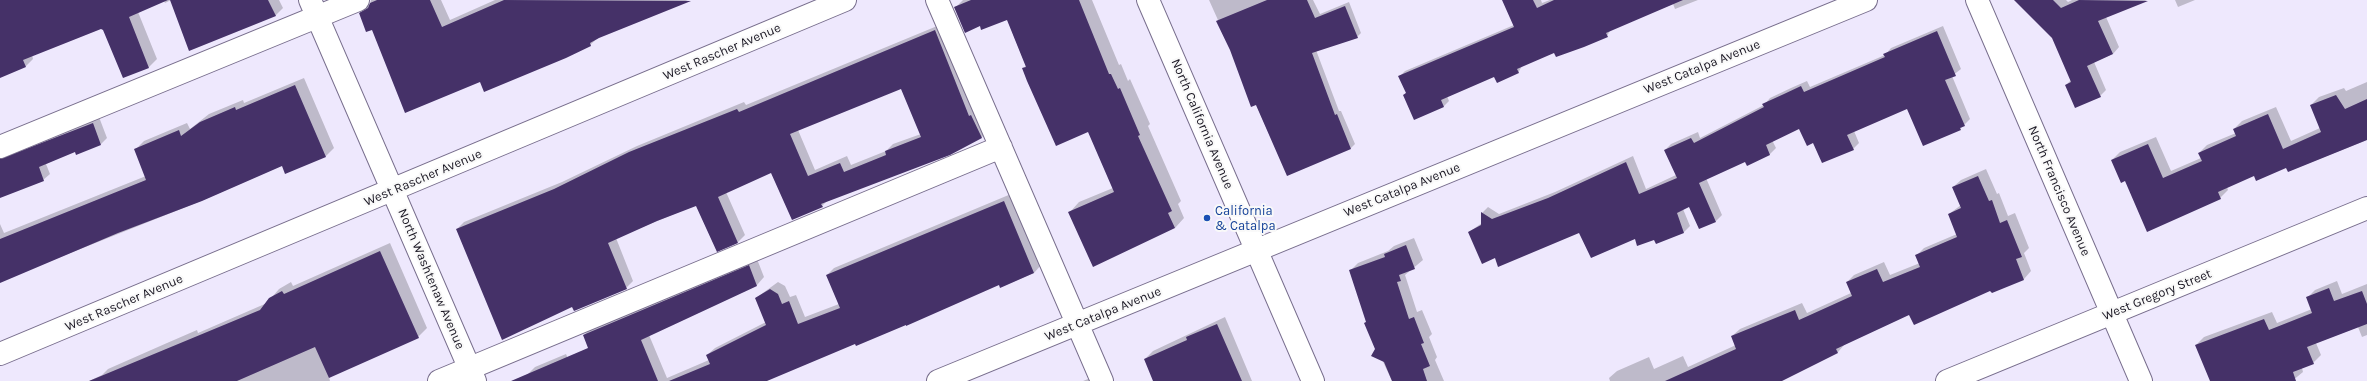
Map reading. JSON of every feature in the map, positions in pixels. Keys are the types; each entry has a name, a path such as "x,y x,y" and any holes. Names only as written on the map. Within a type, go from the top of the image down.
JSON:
{"street":[{"path":"0,147 314,8 358,0"},
{"name":"West Rascher Avenue","path":"0,354 845,0"},
{"path":"938,0 1102,381"},
{"name":"North California Avenue","path":"1148,0 1313,381"},
{"name":"West Catalpa Avenue","path":"938,381 1866,0"},
{"name":"North Francisco Avenue","path":"1977,0 2141,381"},
{"name":"North Washtenaw Avenue","path":"314,8 473,374"},
{"path":"439,381 473,374 1001,147"},
{"name":"West Gregory Street","path":"1947,381 2367,208"}],"building":[{"path":"0,0 168,0 129,17 149,68 123,78 103,30 101,29 23,60 26,67 0,78"},
{"path":"170,0 268,0 276,16 189,51"},
{"path":"377,0 430,0 442,27 504,0 691,1 599,38 590,43 591,46 566,58 484,92 480,82 405,113 372,30 366,32 359,13 368,8 370,3"},
{"path":"971,0 1079,0 1109,74 1111,74 1118,89 1120,88 1140,135 1138,136 1172,211 1168,213 1175,228 1093,267 1068,212 1114,192 1088,132 1056,146 1027,81 1022,68 1026,67 1007,20 981,30 980,26 965,33 954,7"},
{"path":"1267,0 1307,0 1315,18 1345,6 1358,38 1312,53 1335,115 1337,114 1351,149 1287,176 1256,105 1251,107 1230,50 1216,21"},
{"path":"1502,0 1533,0 1537,8 1554,0 1683,0 1606,33 1608,37 1584,47 1556,57 1554,53 1517,69 1519,73 1497,83 1494,77 1441,100 1444,107 1414,120 1403,95 1406,93 1398,76 1514,27"},
{"path":"2014,0 2053,0 2061,8 2079,0 2148,1 2098,21 2113,54 2087,66 2101,97 2075,108 2065,85 2071,82 2052,38"},
{"path":"935,30 969,116 971,115 982,138 950,155 821,204 823,207 792,220 771,173 718,197 738,243 717,252 696,206 657,221 608,243 627,289 574,311 572,307 502,340 456,229 554,189 629,152 737,109 739,112","holes":["901,89 921,137 885,151 886,155 844,172 840,163 808,176 790,134"]},
{"path":"1937,31 1956,76 1945,80 1965,126 1960,128 1961,130 1923,146 1907,109 1847,135 1854,150 1822,163 1813,143 1807,146 1799,129 1766,145 1770,155 1747,166 1745,162 1699,183 1716,222 1699,229 1689,207 1677,213 1684,233 1656,244 1654,240 1637,246 1635,239 1591,258 1579,233 1498,267 1495,258 1482,264 1468,232 1481,225 1481,212 1492,219 1548,198 1626,162 1639,194 1677,178 1664,150 1691,138 1694,143 1764,107 1762,104 1801,86 1804,92 1885,57 1883,54"},
{"path":"295,85 326,157 285,174 282,166 202,201 118,233 0,283 0,239 146,180 134,149 179,130 181,136 200,122 235,107 236,110"},
{"path":"2336,95 2345,109 2367,99 2367,140 2288,172 2286,168 2256,181 2254,176 2218,192 2221,199 2147,232 2125,181 2121,183 2111,160 2148,144 2163,178 2202,161 2198,153 2236,136 2233,129 2268,114 2283,149 2321,132 2310,105"},
{"path":"93,123 101,145 76,155 75,152 39,167 44,181 0,198 0,159"},
{"path":"1978,176 1989,201 1992,200 2000,223 2007,220 2022,257 2016,259 2024,280 1992,293 1990,291 1914,325 1909,315 1836,349 1838,353 1782,381 1665,381 1736,349 1731,336 1795,310 1799,320 1852,296 1846,282 1877,269 1883,282 1920,267 1915,255 1957,237 1948,214 1961,208 1952,187"},
{"path":"1004,201 1034,273 1000,288 999,285 906,326 856,346 855,344 767,381 669,381 710,364 706,355 766,325 755,298 770,289 778,294 782,304 789,301 798,324 840,308 826,275"},
{"path":"1406,245 1415,269 1399,275 1401,281 1397,282 1409,319 1414,317 1424,343 1421,344 1430,366 1423,369 1427,381 1392,381 1384,362 1371,356 1375,349 1364,323 1366,322 1349,270 1385,257 1384,254"},
{"path":"380,251 419,338 329,378 315,347 237,381 89,381 260,310 269,298 282,291 284,294"},
{"path":"749,265 757,286 641,340 658,381 511,381 588,348 583,335"},
{"path":"2329,288 2334,301 2362,291 2367,304 2367,324 2307,347 2314,364 2293,372 2296,381 2210,381 2195,345 2264,319 2269,330 2312,313 2306,297"},
{"path":"1217,324 1242,381 1153,381 1144,359 1187,340 1186,337"}],"place":[{"name":"California & Catalpa","path":"1207,218"}]}
